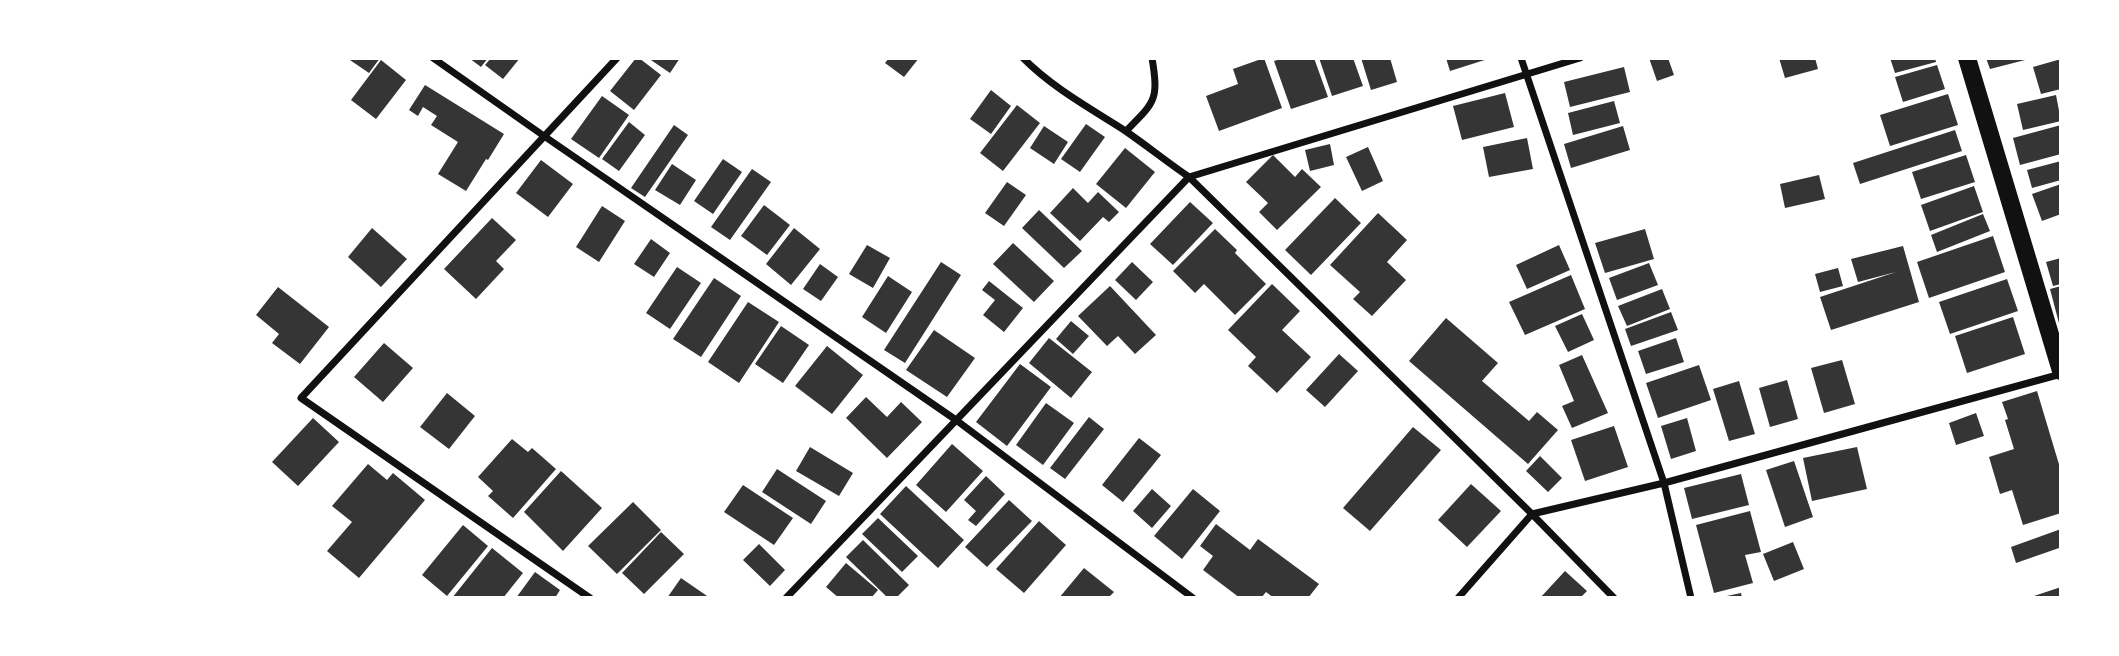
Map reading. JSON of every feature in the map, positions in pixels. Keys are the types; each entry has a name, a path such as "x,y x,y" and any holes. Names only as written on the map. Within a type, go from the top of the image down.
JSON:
{"main road":[{"path":"1967,58 2061,372"}],"street":[{"path":"433,58 956,420 1194,598"},
{"path":"590,598 301,398 617,58"},
{"path":"1023,58 1060,90 1126,131 1189,177 1614,598"},
{"path":"1126,131 1153,102 1156,88 1152,58"},
{"path":"1521,58 1664,483 1691,598"},
{"path":"786,598 1189,177 1580,58"},
{"path":"1458,598 1532,514 1664,483 2061,372"}],"building":[{"path":"347,58 380,58 369,73"},
{"path":"469,58 488,58 481,67"},
{"path":"491,58 520,58 503,79 485,65"},
{"path":"636,58 661,75 634,110 610,91"},
{"path":"648,58 680,58 670,73"},
{"path":"889,58 919,58 904,77 885,63"},
{"path":"1264,58 1282,108 1219,131 1206,96 1238,84 1233,69"},
{"path":"1284,58 1314,58 1328,97 1291,109 1274,61"},
{"path":"1319,58 1353,58 1363,86 1332,96"},
{"path":"1361,58 1390,58 1397,82 1371,90"},
{"path":"1446,58 1491,58 1450,71"},
{"path":"1649,58 1668,58 1674,75 1657,81"},
{"path":"1779,58 1815,58 1818,69 1785,78"},
{"path":"1890,58 1935,58 1936,62 1895,73"},
{"path":"1986,58 2029,58 2029,59 1990,69"},
{"path":"2061,59 2061,89 2041,94 2033,67"},
{"path":"381,60 406,80 376,119 351,100"},
{"path":"1937,65 1945,89 1903,102 1895,77"},
{"path":"1624,67 1630,92 1570,107 1564,82"},
{"path":"425,85 504,134 466,191 438,174 458,142 431,125 437,116 423,107 418,116 409,110"},
{"path":"991,90 1011,106 991,134 970,119"},
{"path":"1505,93 1514,127 1462,140 1453,106"},
{"path":"1948,94 1958,125 1890,146 1880,115"},
{"path":"2056,95 2061,121 2023,130 2017,104"},
{"path":"602,96 629,115 599,158 571,139"},
{"path":"1614,101 1620,123 1573,135 1568,113"},
{"path":"1017,105 1040,123 1003,171 980,153"},
{"path":"629,122 645,135 619,171 602,159"},
{"path":"1086,124 1105,137 1080,172 1061,159"},
{"path":"674,125 688,135 645,197 631,188"},
{"path":"2061,125 2061,154 2020,165 2013,138"},
{"path":"1044,126 1068,142 1054,164 1030,148"},
{"path":"1623,126 1630,150 1571,168 1564,144"},
{"path":"1955,130 1962,151 1860,184 1853,163"},
{"path":"1527,138 1533,169 1489,177 1483,147"},
{"path":"1330,144 1334,165 1310,171 1305,150"},
{"path":"1368,147 1383,181 1362,191 1346,157"},
{"path":"1125,148 1155,172 1126,208 1096,184"},
{"path":"1273,155 1295,177 1302,169 1321,187 1277,230 1259,212 1268,203 1246,182"},
{"path":"1966,155 1975,182 1921,199 1912,172"},
{"path":"723,159 742,172 713,214 694,201"},
{"path":"541,160 573,184 548,217 516,193"},
{"path":"2061,161 2061,180 2032,188 2027,170"},
{"path":"672,164 696,180 680,205 655,190"},
{"path":"752,169 771,182 730,240 711,227"},
{"path":"1819,175 1825,199 1785,208 1780,184"},
{"path":"1007,182 1026,195 1004,226 985,213"},
{"path":"2061,184 2061,214 2042,221 2032,194"},
{"path":"1974,186 1983,212 1930,231 1921,205"},
{"path":"1073,188 1088,203 1098,192 1119,212 1109,222 1103,217 1080,241 1050,213"},
{"path":"1335,198 1361,223 1311,275 1285,250"},
{"path":"1190,202 1213,223 1173,265 1150,244"},
{"path":"764,205 790,225 767,255 741,236"},
{"path":"602,206 625,221 599,262 576,247"},
{"path":"1039,210 1082,251 1064,268 1022,228"},
{"path":"1378,213 1407,240 1387,262 1406,280 1372,316 1353,299 1360,292 1330,265"},
{"path":"1983,214 1990,231 1937,252 1931,235"},
{"path":"492,218 516,240 496,261 504,269 476,299 444,269"},
{"path":"372,228 407,259 381,287 348,257"},
{"path":"794,228 820,249 791,285 766,264"},
{"path":"1215,229 1266,284 1235,315 1204,284 1195,293 1173,271"},
{"path":"1645,229 1654,259 1605,273 1595,243"},
{"path":"1993,236 2005,272 1929,298 1917,262"},
{"path":"651,239 670,253 654,277 634,264"},
{"path":"1013,243 1054,281 1034,302 993,264"},
{"path":"867,245 890,258 873,288 849,274"},
{"path":"1559,245 1570,270 1527,289 1516,265"},
{"path":"1903,246 1919,302 1831,330 1820,297 1896,272 1858,282 1851,259"},
{"path":"2061,258 2061,284 2053,286 2046,262"},
{"path":"941,262 961,275 905,363 884,350"},
{"path":"1132,262 1153,282 1136,300 1115,280"},
{"path":"1649,263 1658,285 1617,300 1609,278"},
{"path":"820,264 838,277 821,301 803,289"},
{"path":"677,267 701,283 670,329 646,313"},
{"path":"1838,268 1843,286 1820,292 1815,274"},
{"path":"1571,275 1585,309 1525,335 1509,302"},
{"path":"888,276 912,292 886,333 862,317"},
{"path":"714,278 741,296 701,357 673,339"},
{"path":"2007,279 2018,311 1950,334 1939,302"},
{"path":"989,281 1023,308 1004,332 983,315 995,300 982,290"},
{"path":"1272,284 1300,311 1282,330 1311,357 1277,393 1248,366 1256,357 1228,330"},
{"path":"1110,286 1156,335 1135,354 1118,336 1107,346 1078,316"},
{"path":"2061,286 2061,327 2060,327 2050,289"},
{"path":"278,287 329,327 300,364 272,343 279,334 256,315"},
{"path":"1662,289 1670,309 1627,326 1618,306"},
{"path":"748,302 779,322 739,383 708,362"},
{"path":"1671,312 1678,330 1631,346 1625,329"},
{"path":"1582,314 1594,340 1568,352 1555,326"},
{"path":"2013,317 2025,354 1967,373 1955,336"},
{"path":"1446,318 1498,363 1482,381 1529,421 1537,412 1558,430 1528,464 1409,361"},
{"path":"1071,321 1089,336 1073,354 1056,339"},
{"path":"781,326 809,345 783,383 755,364"},
{"path":"934,330 975,358 947,397 906,370"},
{"path":"1049,338 1092,372 1071,398 1029,363"},
{"path":"1676,338 1684,362 1646,374 1638,351"},
{"path":"384,343 413,368 383,402 354,377"},
{"path":"827,346 863,375 832,414 795,386"},
{"path":"1339,354 1358,371 1325,407 1306,390"},
{"path":"1582,355 1608,413 1572,428 1562,406 1574,401 1559,365"},
{"path":"1842,360 1855,404 1824,413 1811,368"},
{"path":"1020,364 1051,387 1007,446 976,422"},
{"path":"1699,365 1711,400 1658,418 1646,383"},
{"path":"1787,380 1798,419 1770,427 1759,388"},
{"path":"1739,381 1755,434 1729,441 1713,389"},
{"path":"2037,391 2061,471 2061,513 2023,525 2012,490 2000,494 1989,457 2014,449 2002,402"},
{"path":"447,393 475,416 449,449 420,427"},
{"path":"866,397 887,417 901,402 922,422 887,458 846,418"},
{"path":"1046,403 1074,423 1043,465 1016,445"},
{"path":"1976,413 1984,436 1956,445 1949,423"},
{"path":"1089,417 1104,429 1065,479 1050,468"},
{"path":"313,418 339,442 298,486 272,462"},
{"path":"1687,418 1696,451 1671,459 1661,426"},
{"path":"1614,426 1628,467 1585,481 1571,440"},
{"path":"1413,427 1441,450 1370,531 1343,508"},
{"path":"1139,438 1161,455 1123,502 1102,485"},
{"path":"512,439 528,452 532,448 556,469 513,518 488,496 493,491 478,477"},
{"path":"952,444 983,471 946,512 916,485"},
{"path":"810,447 853,473 839,496 796,471"},
{"path":"1857,447 1867,489 1812,501 1803,458"},
{"path":"1540,456 1562,478 1548,492 1526,471"},
{"path":"1794,461 1813,517 1785,527 1766,470"},
{"path":"368,464 387,480 393,473 425,500 359,578 327,551 352,522 332,506"},
{"path":"777,469 826,501 811,524 762,492"},
{"path":"561,471 602,508 563,551 524,512"},
{"path":"1741,474 1749,505 1692,519 1684,488"},
{"path":"986,476 1005,494 976,526 968,520 976,511 964,500"},
{"path":"1471,484 1501,511 1467,547 1438,520"},
{"path":"743,485 793,518 774,545 724,512"},
{"path":"906,486 964,540 938,568 880,514"},
{"path":"1152,489 1171,506 1152,528 1133,511"},
{"path":"1193,489 1220,511 1182,559 1154,536"},
{"path":"1009,500 1032,521 987,567 965,547"},
{"path":"633,502 661,530 617,574 588,546"},
{"path":"1750,511 1761,552 1745,555 1753,583 1714,593 1696,525"},
{"path":"878,518 918,556 902,572 862,534"},
{"path":"1039,521 1066,545 1024,593 996,569"},
{"path":"1216,524 1250,550 1258,539 1319,584 1308,598 1274,598 1266,592 1261,598 1240,598 1203,570 1213,556 1200,546"},
{"path":"463,525 488,546 447,596 422,575"},
{"path":"2061,529 2061,555 2059,548 2016,563 2011,547"},
{"path":"661,532 684,554 644,594 622,573"},
{"path":"863,540 909,585 896,598 888,598 846,557"},
{"path":"1793,542 1804,569 1774,581 1763,554"},
{"path":"759,544 785,570 770,586 743,560"},
{"path":"492,548 523,573 503,598 452,598"},
{"path":"846,563 878,590 871,598 839,598 826,587"},
{"path":"1084,568 1114,592 1108,598 1059,598"},
{"path":"1565,571 1587,591 1580,598 1540,598"},
{"path":"535,572 560,590 555,598 516,598"},
{"path":"681,578 710,598 667,598"},
{"path":"2061,587 2061,598 2034,596"},
{"path":"1741,593 1742,598 1722,598 1722,597"}]}
